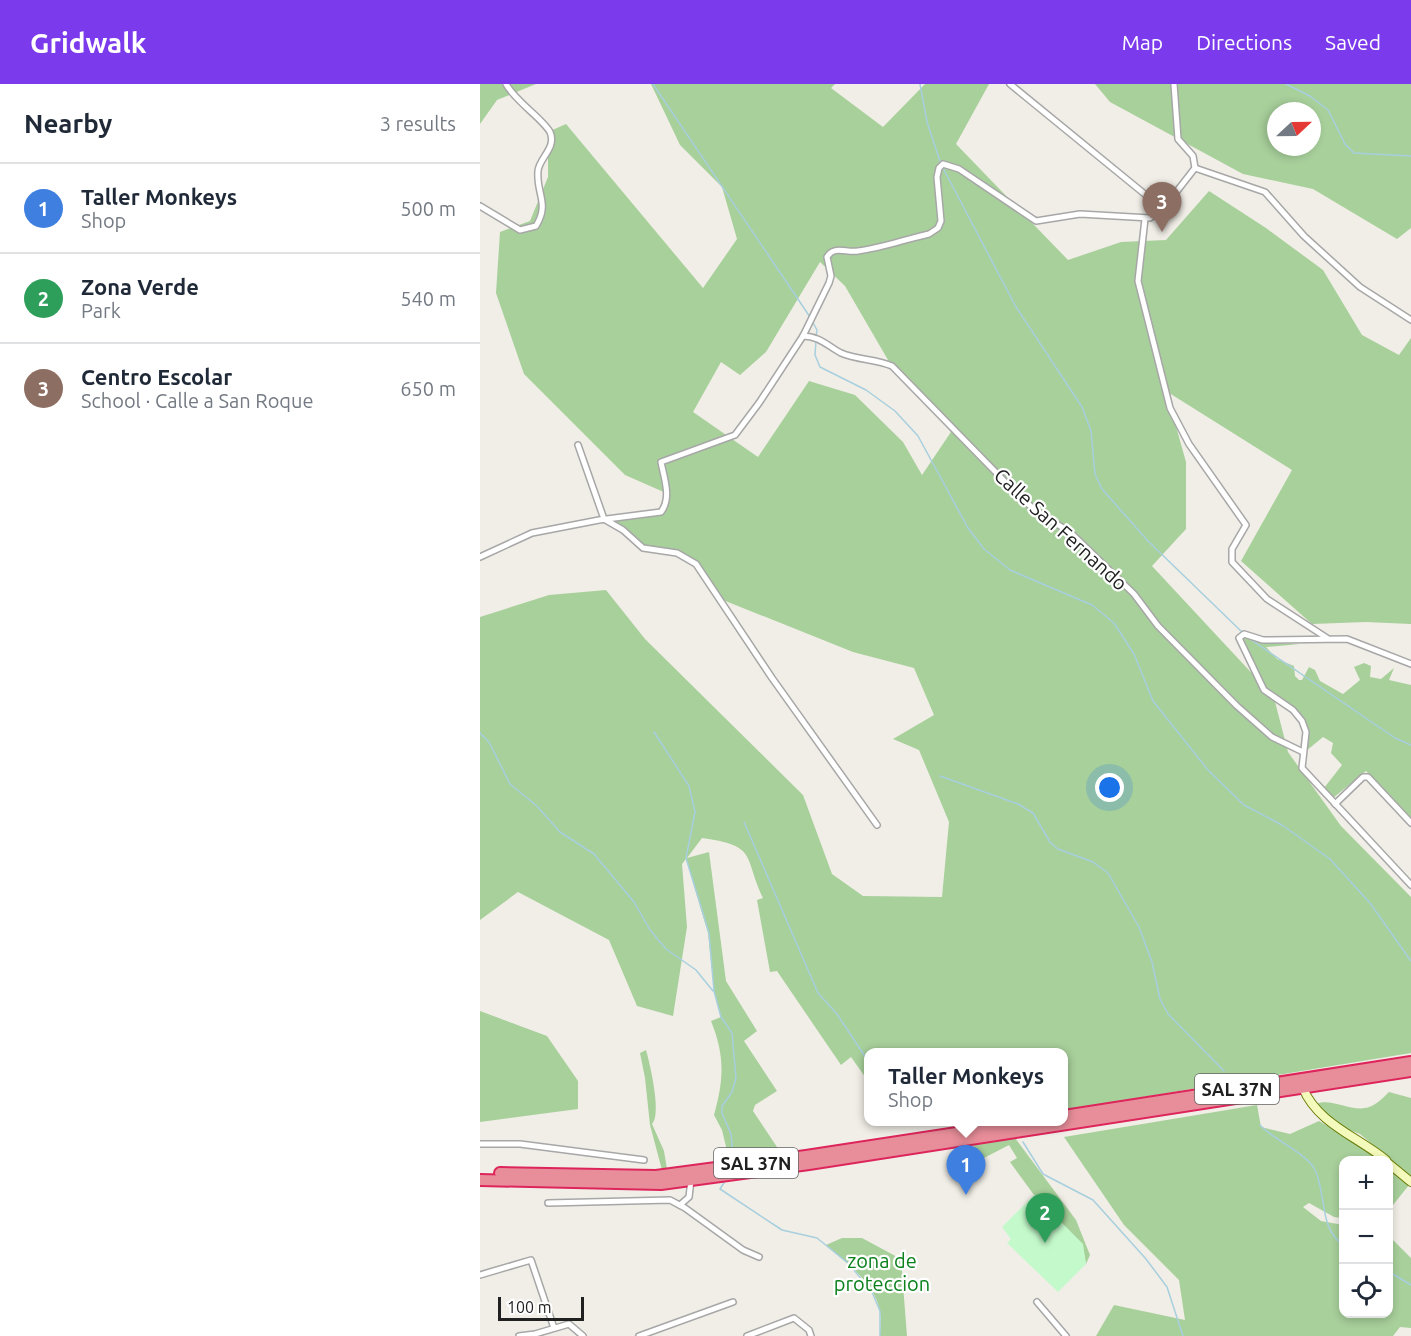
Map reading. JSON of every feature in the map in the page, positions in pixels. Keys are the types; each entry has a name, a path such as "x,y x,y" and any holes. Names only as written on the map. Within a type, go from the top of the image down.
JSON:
{"highway":[{"name":"SAL 37N","path":"1068,1115 1411,1062"},
{"name":"SAL 37N","path":"1068,1123 1411,1071"},
{"name":"SAL 37N","path":"480,1172 656,1176 1003,1126"},
{"name":"SAL 37N","path":"480,1180 620,1185 691,1180 1051,1126"}],"street":[{"path":"480,206 520,230 536,226 544,207 538,170 552,140 549,131 513,97 506,84"},
{"path":"1010,84 1163,209"},
{"path":"480,557 532,533 604,519 661,512 666,505 666,492 661,462 735,435 803,336 829,283 831,276 827,257 830,253 837,250 858,251 929,234 938,228 941,221 938,173 944,164 959,169 1036,221 1080,214 1145,219 1163,209 1195,168 1195,161 1190,151 1178,139 1174,84"},
{"path":"1195,168 1265,192 1304,236 1360,287 1411,320"},
{"path":"1145,219 1138,281 1152,341 1174,419 1244,519 1247,528 1232,549 1232,562 1267,599 1327,638"},
{"name":"Calle San Fernando","path":"803,336 816,338 841,353 866,362 892,366 1020,497 1035,510 1064,526 1134,594 1158,626 1237,706 1272,736 1303,752"},
{"path":"579,445 604,519 623,530 644,548 677,553 696,564 772,678 877,825"},
{"path":"1411,664 1347,639 1263,640 1244,634 1239,638 1264,690 1293,710 1302,720 1305,732 1302,768 1411,885"},
{"path":"1335,804 1363,777 1368,777 1411,823"},
{"path":"1304,1088 1309,1102 1328,1120 1380,1156"},
{"path":"480,1144 520,1144 645,1160"},
{"path":"1393,1167 1411,1182"},
{"path":"680,1205 689,1197 691,1180"},
{"path":"548,1203 670,1200 715,1232 759,1257"},
{"path":"480,1275 531,1260 554,1328"},
{"path":"639,1336 733,1302"},
{"path":"1037,1302 1066,1336"},
{"path":"747,1336 794,1318 809,1330 811,1336"},
{"path":"519,1336 569,1324 583,1336"}],"green space":[{"path":"480,84 536,84 497,100 480,124"},
{"path":"651,84 835,84 831,88 883,127 925,84 989,84 956,144 1068,260 1121,242 1166,240 1209,191 1266,228 1323,270 1362,335 1399,355 1411,338 1411,624 1366,622 1312,624 1241,561 1292,470 1166,391 1186,462 1186,529 1152,566 1260,682 1242,641 1244,637 1269,643 1300,644 1266,647 1277,659 1294,666 1295,676 1299,680 1302,680 1309,667 1315,670 1320,681 1343,694 1360,680 1354,667 1364,663 1371,666 1370,677 1381,679 1394,668 1389,680 1411,685 1411,820 1366,771 1333,798 1324,788 1342,765 1331,753 1333,743 1323,737 1306,751 1307,729 1302,716 1273,694 1288,752 1341,826 1411,897 1411,1053 1068,1109 1068,1048 864,1048 864,1075 851,1057 841,1065 777,971 770,972 757,900 763,898 746,855 741,849 732,845 702,838 687,858 709,852 726,981 757,1031 744,1041 777,1091 755,1105 753,1111 779,1150 729,1159 722,1130 714,1115 722,1068 719,1045 711,1021 721,1017 714,991 708,933 686,859 682,864 687,927 673,1016 637,1006 609,940 518,892 480,920 480,617 549,595 606,590 645,639 803,795 832,874 863,896 942,897 949,822 919,750 893,739 934,715 914,668 853,652 718,598 696,564 685,556 643,548 604,519 661,512 666,493 625,475 524,374 496,293 500,232 530,221 548,177 548,132 566,124 703,288 737,239 722,187 680,145","holes":["820,262 845,286 895,372 955,426 922,475 903,442 855,395 809,381 758,457 693,412 721,362 740,375 766,352"]},
{"path":"1095,84 1411,84 1411,228 1397,239 1313,189 1243,174 1110,102"},
{"path":"480,1011 547,1036 578,1081 578,1109 480,1122"},
{"path":"646,1050 656,1100 655,1119 652,1124 664,1151 667,1169 662,1170 650,1125 640,1053"},
{"path":"1389,1092 1411,1098 1411,1177 1393,1162 1393,1156 1386,1156 1360,1134 1336,1125 1316,1104 1328,1102 1362,1108 1380,1101"},
{"path":"1257,1105 1261,1127 1290,1134 1319,1121 1376,1156 1339,1156 1339,1218 1309,1203 1303,1207 1321,1221 1339,1224 1339,1318 1393,1318 1393,1240 1411,1258 1411,1328 1400,1327 1393,1336 1096,1336 1114,1305 1185,1320 1179,1280 1124,1225 1064,1137"},
{"path":"1015,1138 1076,1220 1090,1255 1086,1264 1082,1244 1034,1195 1010,1162 1017,1158 1009,1145 982,1159 972,1143"},
{"path":"1393,1171 1409,1185 1393,1205"},
{"path":"1034,1195 1083,1244 1086,1264 1058,1292 1007,1243 1011,1239 1002,1227"},
{"name":"zona de proteccion","path":"842,1238 862,1238 901,1259 907,1336 880,1336 881,1315 873,1292 859,1274 826,1245"}],"waterway":[{"path":"653,84 810,317"},
{"path":"920,84 927,122 941,164"},
{"path":"1286,84 1310,96 1328,110 1345,144 1354,153 1411,156"},
{"path":"943,168 1016,307 1082,407 1091,431 1095,474 1102,489 1148,541 1242,632"},
{"path":"812,321 817,330 816,337"},
{"path":"816,341 815,355 820,367 866,390 895,411 918,436 968,528 984,549 1010,570 1092,605 1114,623 1134,654 1153,701 1208,770 1244,805 1282,825 1330,859 1370,903 1411,961"},
{"path":"1250,639 1395,738 1411,745"},
{"path":"654,732 689,786 695,812 686,858 709,933 714,991 721,1017 732,1033 736,1078 732,1092 722,1106 722,1113 731,1134 734,1162"},
{"path":"480,733 489,742 510,784 537,806 560,832 594,854 634,902 650,930 666,949 696,970 713,991"},
{"path":"940,776 1018,804 1033,813 1050,842 1058,849 1093,862 1108,873 1139,927 1152,962 1160,999 1168,1014 1224,1071"},
{"path":"744,822 818,993 837,1014 864,1055"},
{"path":"1260,1125 1310,1162 1318,1177 1330,1230 1339,1241"},
{"path":"1023,1142 1043,1174 1093,1200 1146,1259 1167,1287 1183,1336"},
{"path":"725,1181 720,1189 782,1230 817,1238 849,1264 872,1292 880,1311 880,1336"},
{"path":"1393,1274 1411,1285"}],"place":[{"name":"Centro Escolar","path":"1162,232"},
{"name":"Taller Monkeys","path":"966,1195"},
{"name":"Zona Verde","path":"1045,1243"}]}
